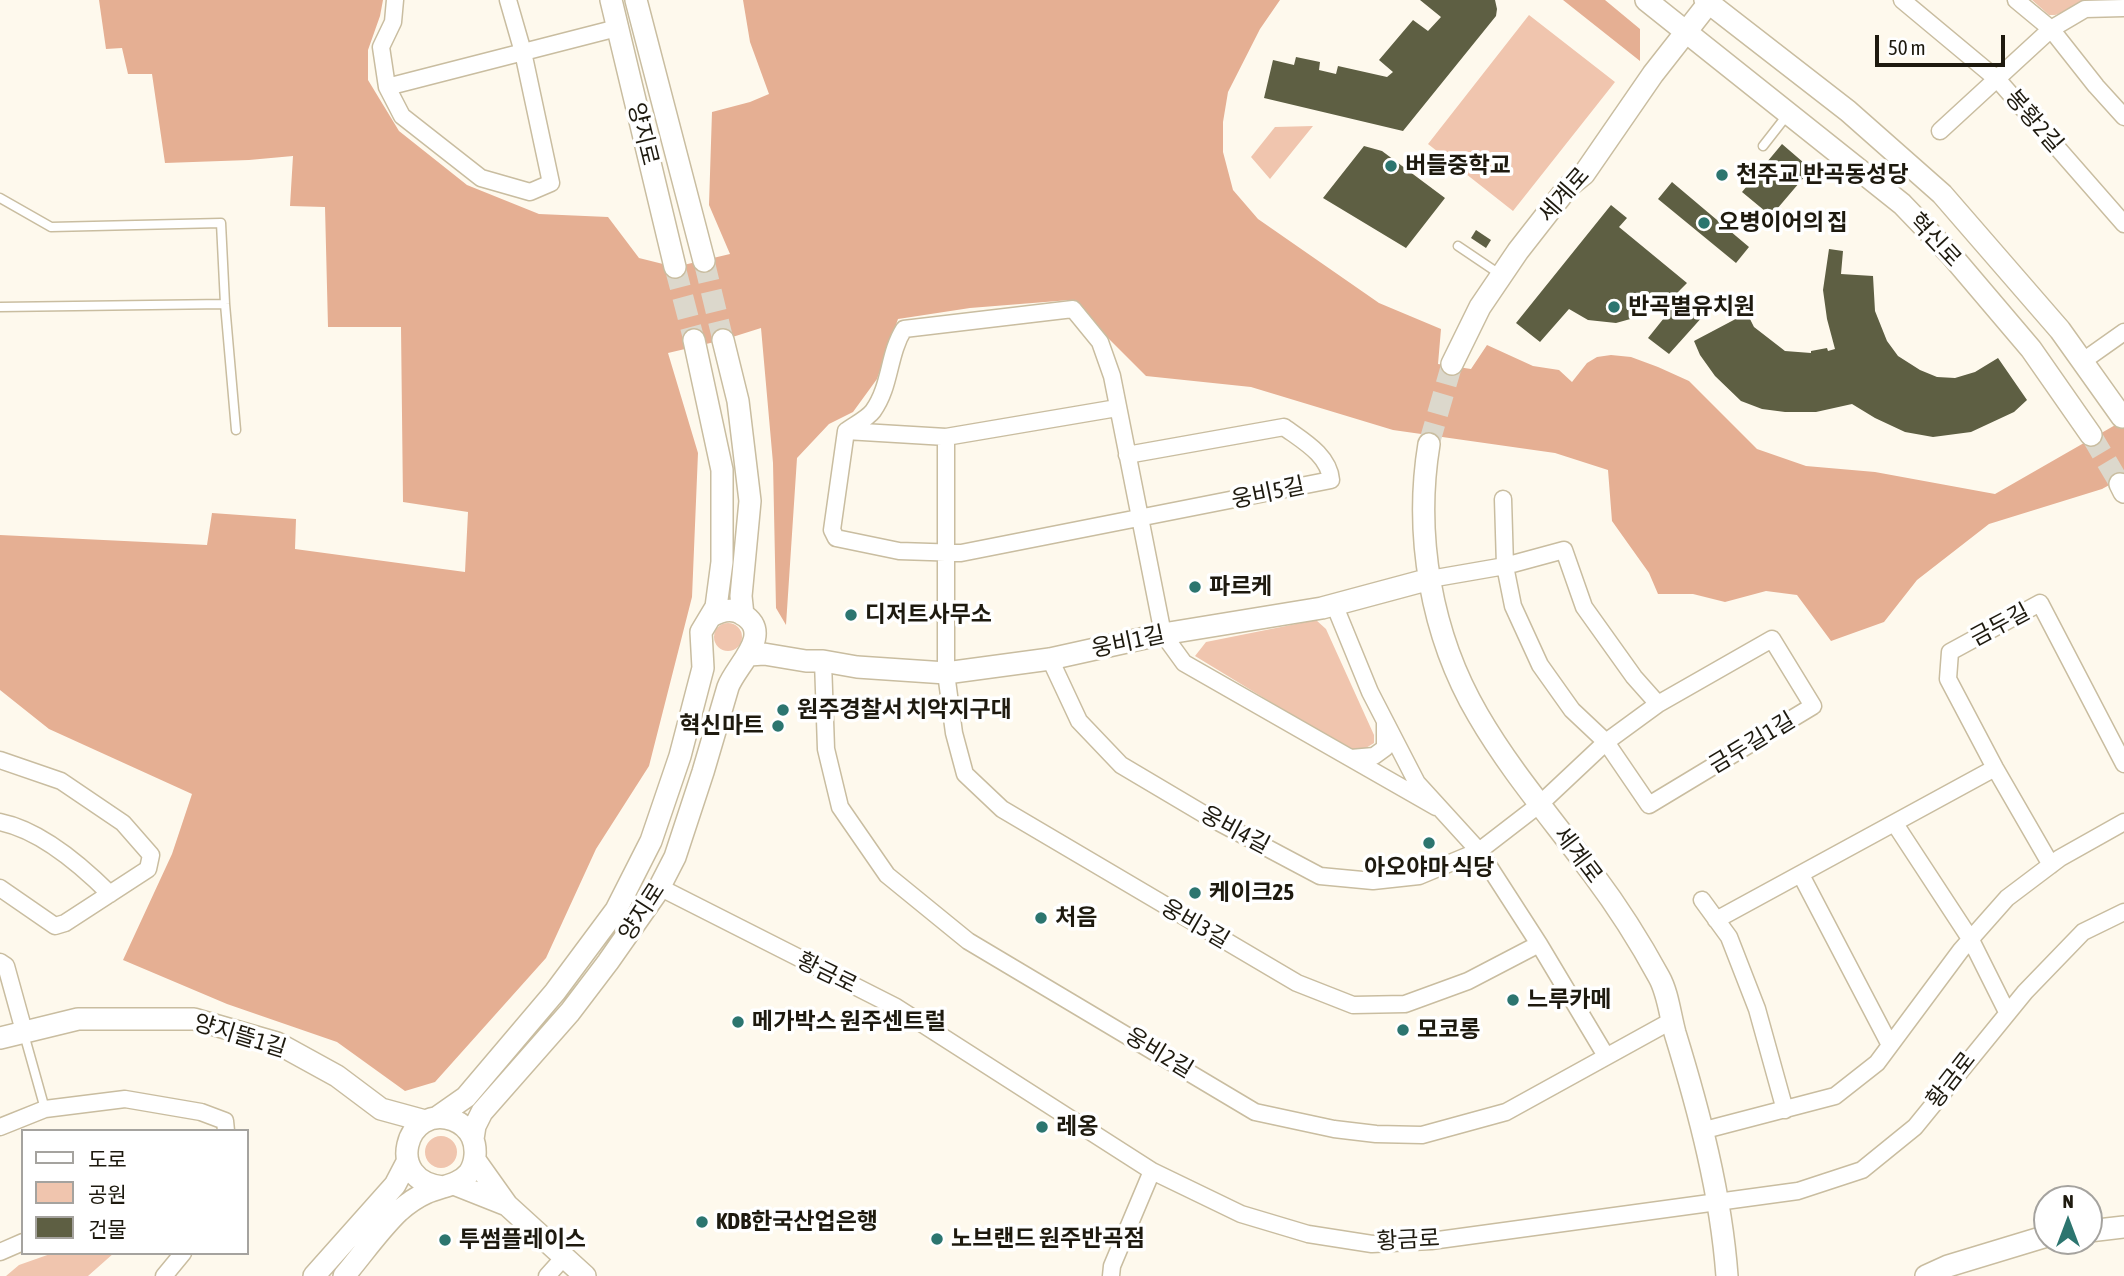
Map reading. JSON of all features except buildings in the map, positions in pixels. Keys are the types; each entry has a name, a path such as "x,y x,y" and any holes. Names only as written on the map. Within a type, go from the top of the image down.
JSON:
{"street":[{"path":"396,0 393,22 381,47 387,87 402,116 481,178 530,191 551,184 523,52 508,0"},
{"name":"양지로","path":"611,0 676,267"},
{"name":"양지로","path":"636,0 704,261"},
{"name":"혁신로","path":"1646,0 1902,204 2031,349 2091,435"},
{"name":"봉황2길","path":"1902,0 1997,80 2124,224"},
{"path":"2015,0 2051,29 2124,117"},
{"name":"혁신로","path":"1708,1 1848,111 1942,194 2060,330 2122,417"},
{"name":"세계로","path":"1452,363 1480,307 1501,275 1568,187 1584,174 1708,1"},
{"path":"1940,131 2051,29 2085,9 2124,8"},
{"path":"387,87 641,23"},
{"path":"846,431 872,412 887,381 896,341 904,329 1073,309 1100,342 1112,376 1163,634 1184,663 1436,807"},
{"path":"2055,384 2124,332"},
{"path":"694,340 722,470 722,562 714,608 701,632 703,658 724,664 745,657 750,621 742,605 750,501 738,401 723,340"},
{"path":"846,431 946,437 1117,408"},
{"name":"웅비5길","path":"846,431 832,530 836,538 899,551 947,554 1141,519 1331,480 1330,467 1316,451 1284,427 1127,455"},
{"path":"946,437 946,673"},
{"name":"세계로","path":"1429,444 1423,493 1425,544 1438,622 1461,683 1499,748 1595,876 1661,980 1688,1077 1724,1230 1727,1276"},
{"name":"금두길1길","path":"1503,499 1505,566 1513,607 1540,665 1572,710 1606,742 1649,804 1813,706 1772,639 1658,704 1606,742 1539,804"},
{"path":"1430,579 1505,566 1564,550 1584,607 1634,677 1658,704"},
{"name":"웅비1길","path":"745,657 764,654 857,667 946,673 1050,659 1163,634 1334,604 1430,579"},
{"name":"금두길","path":"2051,865 1948,680 1950,652 2040,603 2124,764"},
{"path":"1334,604 1370,692 1417,783 1479,852 1539,944 1606,1056"},
{"path":"714,608 726,610 742,605"},
{"name":"양지로","path":"474,1150 475,1126 482,1112 570,1012 657,892 675,858 716,727 745,657"},
{"name":"양지로","path":"431,1120 466,1097 581,959 616,910 650,841 680,756 703,658"},
{"name":"웅비4길","path":"1050,659 1079,721 1121,765 1207,816 1320,876 1373,881 1419,876 1479,852 1539,804"},
{"name":"웅비2길","path":"823,661 826,749 839,807 887,875 968,941 1255,1112 1334,1129 1376,1134 1422,1135 1506,1112 1671,1021"},
{"name":"웅비3길","path":"946,673 954,733 965,774 1002,809 1297,983 1353,1005 1405,1004 1468,981 1539,944"},
{"path":"1351,758 1374,756 1385,748 1385,720"},
{"path":"608,962 624,951 681,862 713,764 716,727"},
{"path":"0,760 61,781 122,823 151,855 148,869 65,923 55,926 0,888"},
{"path":"1716,920 1995,768"},
{"path":"0,822 43,841 84,868 110,894"},
{"path":"1701,1131 1835,1096 1877,1063 1971,940 2007,898 2051,865 2124,822"},
{"path":"1895,824 1971,940 2007,1012"},
{"path":"1801,875 1890,1045"},
{"name":"황금로","path":"665,890 895,1007 1152,1171 1241,1214 1308,1234 1371,1244 1431,1241 1798,1191 1863,1170 1914,1126 2007,1012 2084,932 2124,912"},
{"path":"1702,900 1728,937 1757,1009 1785,1110"},
{"path":"0,961 6,966 24,1031"},
{"name":"양지뜰1길","path":"0,1038 78,1019 194,1019 277,1043 337,1076 381,1109"},
{"path":"0,1127 45,1109 125,1099 201,1112 225,1121 226,1129"},
{"path":"381,1109 431,1120 448,1118 467,1129 474,1150 507,1205 585,1276"},
{"path":"381,1109 413,1172 421,1181 432,1186 448,1186 507,1205"},
{"path":"314,1276 395,1185 407,1156 409,1138 416,1129 431,1120"},
{"path":"344,1276 399,1211 413,1201 448,1186 470,1171 474,1150"},
{"path":"1111,1276 1112,1266 1152,1171"},
{"path":"2103,1229 2124,1227"},
{"path":"1926,1276 1948,1266 2033,1240"},
{"path":"0,1252 21,1243"},
{"path":"164,1276 181,1255"},
{"path":"547,1276 565,1256"}],"lane":[{"path":"1763,146 1787,114"},
{"path":"0,198 51,227 221,223 236,430"},
{"path":"1458,246 1501,275"},
{"path":"0,307 225,304"},
{"path":"24,1031 45,1109"}],"green space":[{"path":"2032,0 2124,1 2098,1 2049,15"},
{"path":"1529,15 1615,82 1513,211 1428,144"},
{"path":"1313,126 1270,179 1251,157 1275,127"},
{"path":"1316,620 1326,629 1374,735 1374,743 1361,751 1346,748 1195,656 1206,642"},
{"path":"728,623 738,627 742,637 738,647 728,651 718,647 714,637 718,627"},
{"path":"441,1136 453,1140 457,1152 453,1164 441,1168 429,1164 425,1152 429,1140"},
{"path":"47,1255 112,1255 88,1276 6,1276 19,1265"}],"shaded area":[{"path":"99,0 383,0 368,50 368,80 399,131 467,185 539,214 608,217 639,258 675,267 730,254 709,205 712,112 769,94 750,42 743,0 1280,0 1260,29 1228,92 1223,122 1223,152 1233,190 1258,219 1379,303 1441,329 1438,364 1471,369 1487,345 1533,366 1559,370 1572,382 1587,363 1597,357 1631,357 1689,381 1757,449 1806,466 1875,472 1995,494 2124,420 2124,477 2102,489 1989,524 1917,580 1884,622 1831,641 1797,595 1766,591 1725,602 1693,594 1658,594 1649,573 1612,521 1608,470 1555,453 1393,430 1251,387 1146,376 1070,300 970,308 898,319 877,379 853,412 829,424 797,458 786,625 776,608 773,463 761,328 668,353 698,453 692,597 649,766 596,849 546,958 435,1082 405,1091 337,1042 227,1004 123,960 172,854 192,794 49,729 0,690 0,535 207,545 212,513 296,519 295,549 465,572 468,512 403,502 401,327 328,327 325,207 290,206 293,156 165,163 152,74 128,74 122,48 106,49"},
{"path":"1563,0 1605,0 1640,29 1640,61"}],"tunnel":[{"path":"704,261 723,340"},
{"path":"675,267 694,340"},
{"path":"1429,444 1452,364"},
{"path":"2091,435 2120,484"}],"place":[{"name":"버들중학교","path":"1391,166"},
{"name":"천주교 반곡동성당","path":"1722,175"},
{"name":"오병이어의 집","path":"1704,223"},
{"name":"반곡별유치원","path":"1614,307"},
{"name":"파르케","path":"1195,587"},
{"name":"디저트사무소","path":"851,615"},
{"name":"원주경찰서 치악지구대","path":"783,710"},
{"name":"혁신마트","path":"778,726"},
{"name":"아오야마 식당","path":"1429,843"},
{"name":"케이크25","path":"1195,893"},
{"name":"처음","path":"1041,918"},
{"name":"느루카메","path":"1513,1000"},
{"name":"메가박스 원주센트럴","path":"738,1022"},
{"name":"모코롱","path":"1403,1030"},
{"name":"레옹","path":"1042,1127"},
{"name":"KDB한국산업은행","path":"702,1222"},
{"name":"노브랜드 원주반곡점","path":"937,1239"},
{"name":"투썸플레이스","path":"445,1240"}]}
